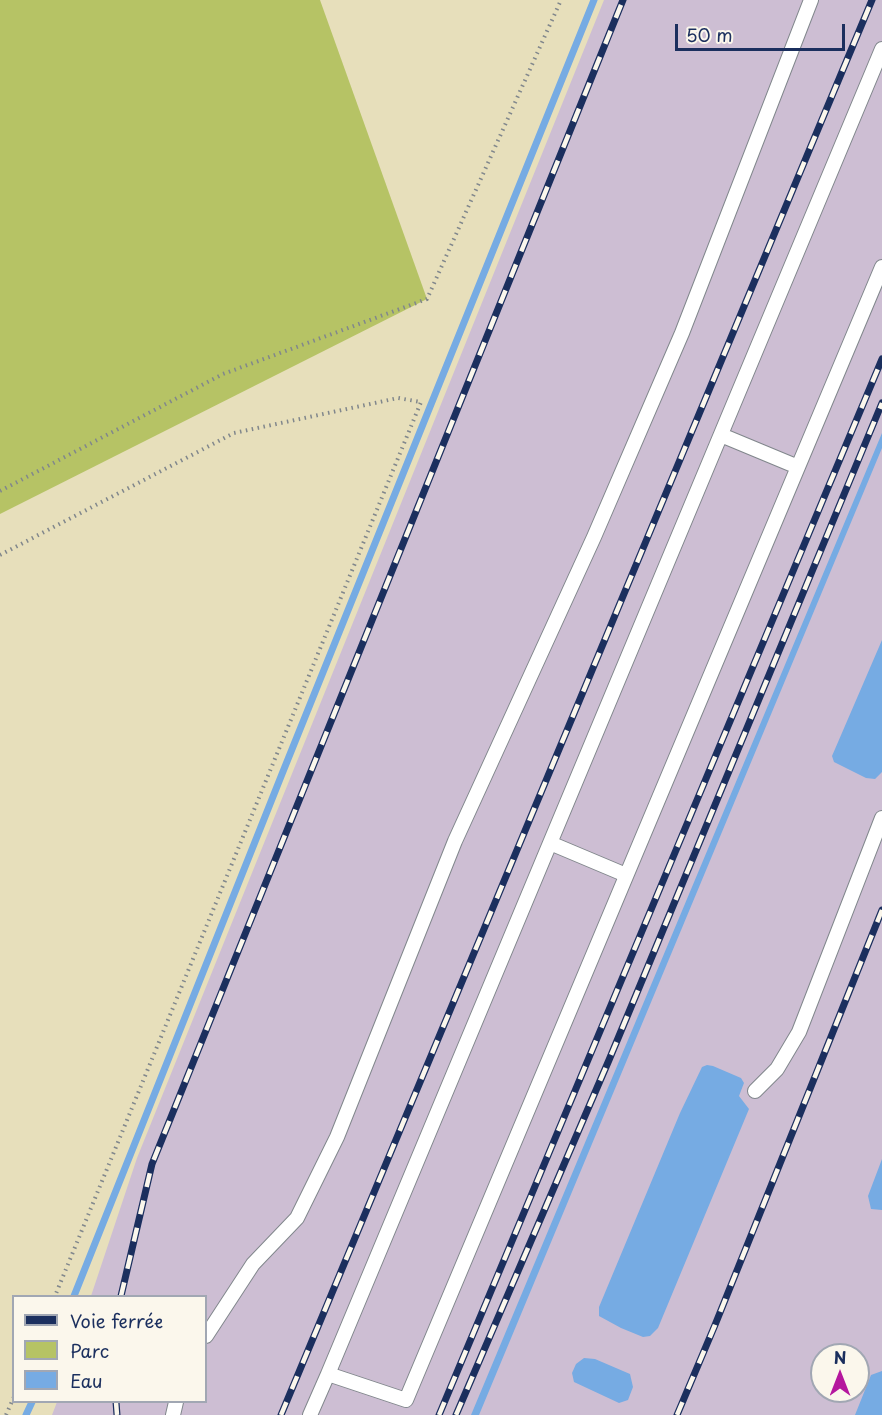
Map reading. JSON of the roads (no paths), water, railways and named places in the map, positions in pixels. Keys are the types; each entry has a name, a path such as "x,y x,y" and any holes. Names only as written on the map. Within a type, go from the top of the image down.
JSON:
{"lane":[{"path":"207,1334 253,1264 297,1218 337,1137 455,841 594,537 682,333 811,0"},
{"path":"310,1415 882,49"},
{"path":"328,1374 406,1400 882,267"},
{"path":"721,435 798,467"},
{"path":"755,1090 777,1069 799,1032 882,818"},
{"path":"550,843 626,875"}],"water":[{"path":"882,433 882,448 479,1415 471,1415"},
{"path":"882,640 882,772 875,779 866,778 834,762 832,756"},
{"path":"707,1065 741,1078 744,1083 739,1096 749,1109 658,1328 650,1336 643,1337 599,1316 599,1307 680,1113 702,1067"},
{"path":"882,1159 882,1210 871,1209 868,1196"},
{"path":"584,1358 595,1359 630,1374 633,1387 628,1400 619,1403 574,1382 572,1373 576,1364"},
{"path":"882,1371 882,1415 855,1415 860,1403 870,1403 871,1375"}],"waterway":[{"path":"74,1295 594,0"},
{"path":"26,1415 32,1403"}],"railway":[{"path":"121,1295 152,1164 623,0"},
{"path":"281,1415 872,0"},
{"path":"439,1415 882,359"},
{"path":"456,1415 609,1060 882,403"},
{"path":"677,1415 882,910"},
{"path":"116,1403 117,1415"}]}
